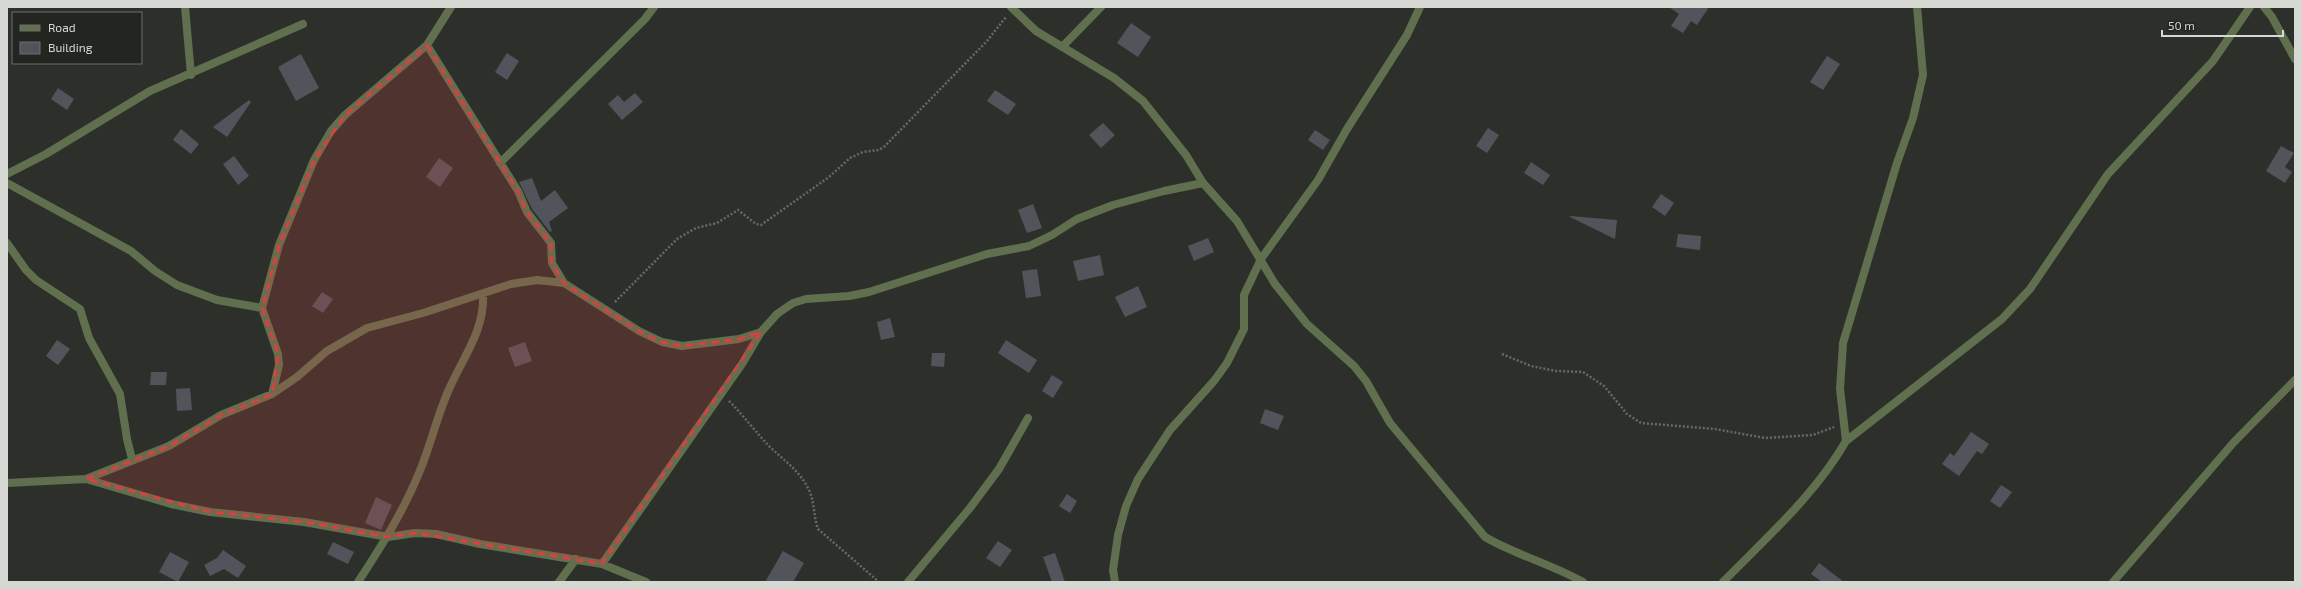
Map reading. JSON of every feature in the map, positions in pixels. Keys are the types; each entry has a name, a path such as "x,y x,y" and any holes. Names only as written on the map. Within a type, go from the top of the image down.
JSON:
{"street":[{"path":"185,7 191,75"},
{"path":"272,394 279,365 278,354 262,308 279,245 314,160 331,131 368,95 404,66 427,44 451,7"},
{"path":"500,163 645,19 654,7"},
{"path":"1062,47 1101,7"},
{"path":"1115,582 1113,570 1118,535 1126,506 1138,479 1170,430 1214,381 1237,344 1244,329 1244,295 1261,259 1318,180 1351,122 1407,35 1420,7"},
{"path":"1846,440 1840,389 1842,343 1896,163 1914,118 1923,75 1917,7"},
{"path":"1723,582 1806,497 1831,467 1846,440 2002,319 2030,289 2108,174 2213,61 2250,7"},
{"path":"2264,7 2272,17 2295,59"},
{"path":"1012,8 1036,31 1114,78 1143,101 1186,155 1203,183 1237,220 1275,284 1307,324 1354,366 1366,381 1390,423 1485,537 1501,546 1566,572 1582,582"},
{"path":"7,174 46,154 150,91 191,75 303,24"},
{"path":"427,44 518,191 527,212 551,242 552,263 564,283"},
{"path":"7,182 131,251 155,271 177,285 217,300 262,308"},
{"path":"602,564 722,392 761,332 777,314 793,303 806,299 849,296 869,292 987,254 1029,246 1052,235 1076,219 1112,205 1164,191 1203,183"},
{"path":"7,243 26,270 36,280 80,309 89,338 119,390 132,459"},
{"path":"86,479 132,459 169,446 221,415 272,394 297,377 348,337 367,328 423,313 511,284 536,280 564,283 608,310 639,332 662,342 682,346 739,339 761,332"},
{"path":"358,582 388,537 419,473 450,387 479,327 484,306 483,294"},
{"path":"2113,582 2234,442 2295,380"},
{"path":"908,582 970,508 999,469 1028,418"},
{"path":"7,483 86,479 171,504 210,512 304,522 388,537 416,533 436,534 480,544 602,564 646,582"},
{"path":"559,582 576,559"}],"path":[{"path":"608,310 677,239 696,228 717,223 738,210 756,224 761,225 829,177 850,158 863,152 880,150 987,41 1012,8"},
{"path":"1502,354 1531,366 1556,371 1583,372 1604,386 1627,414 1641,423 1716,429 1765,438 1813,435 1843,423"},
{"path":"722,392 768,444 800,474 809,489 815,507 814,520 818,529 879,582"}],"highlighted area":[{"path":"427,45 518,191 527,212 551,243 552,263 564,283 639,331 662,342 682,346 739,339 761,332 602,564 415,533 388,537 304,522 210,512 86,479 169,446 221,415 272,394 278,354 262,308 279,245 314,160 345,115"}],"building":[{"path":"1669,7 1709,7 1697,25 1691,21 1683,33 1671,26 1679,14"},
{"path":"1131,23 1151,37 1138,57 1117,43"},
{"path":"507,53 519,61 507,80 495,72"},
{"path":"301,54 319,88 296,101 278,67"},
{"path":"1827,56 1840,64 1823,90 1810,82"},
{"path":"58,88 74,99 67,110 51,99"},
{"path":"995,90 1016,104 1008,115 987,101"},
{"path":"635,93 643,102 622,120 608,104 618,95 624,102"},
{"path":"249,100 251,102 227,137 213,127"},
{"path":"1103,123 1115,135 1101,148 1089,135"},
{"path":"1488,128 1499,135 1487,153 1476,146"},
{"path":"181,129 199,144 191,154 173,140"},
{"path":"1315,130 1330,140 1323,150 1308,140"},
{"path":"2281,146 2294,153 2285,167 2292,172 2285,183 2266,171"},
{"path":"234,156 249,176 238,185 223,164"},
{"path":"439,158 453,168 440,187 426,177"},
{"path":"1531,162 1550,175 1543,185 1524,173"},
{"path":"532,178 541,201 555,190 568,208 549,222 552,231 550,232 532,209 519,182"},
{"path":"1661,194 1674,203 1665,216 1652,207"},
{"path":"1033,204 1042,228 1027,233 1018,210"},
{"path":"1570,217 1617,220 1615,239"},
{"path":"1678,234 1701,236 1700,250 1676,247"},
{"path":"1208,238 1214,252 1194,261 1188,246"},
{"path":"1100,255 1104,275 1078,281 1073,261"},
{"path":"1037,269 1041,296 1026,298 1022,271"},
{"path":"1138,286 1147,307 1125,317 1115,297"},
{"path":"322,292 333,299 323,313 312,306"},
{"path":"890,318 895,337 881,340 877,322"},
{"path":"57,340 70,349 58,365 46,356"},
{"path":"1006,340 1037,360 1029,373 998,353"},
{"path":"525,342 532,361 515,367 508,348"},
{"path":"932,353 945,353 944,367 931,366"},
{"path":"151,372 167,372 166,385 150,385"},
{"path":"1052,375 1063,382 1053,398 1042,391"},
{"path":"190,388 192,410 177,411 176,389"},
{"path":"1265,409 1284,416 1278,430 1260,423"},
{"path":"1971,432 1989,444 1982,454 1977,451 1959,476 1942,464 1950,453 1954,456"},
{"path":"2001,485 2012,492 2000,508 1990,501"},
{"path":"1067,494 1077,501 1070,513 1059,506"},
{"path":"376,497 392,505 381,530 365,523"},
{"path":"998,541 1012,550 1000,567 986,558"},
{"path":"333,542 354,552 348,564 327,554"},
{"path":"223,550 246,566 238,578 224,569 210,576 204,565 217,558"},
{"path":"783,551 804,563 793,582 765,582"},
{"path":"170,552 189,562 178,582 159,572"},
{"path":"1055,553 1065,582 1052,582 1043,557"},
{"path":"1819,563 1844,582 1822,582 1811,574"}]}
